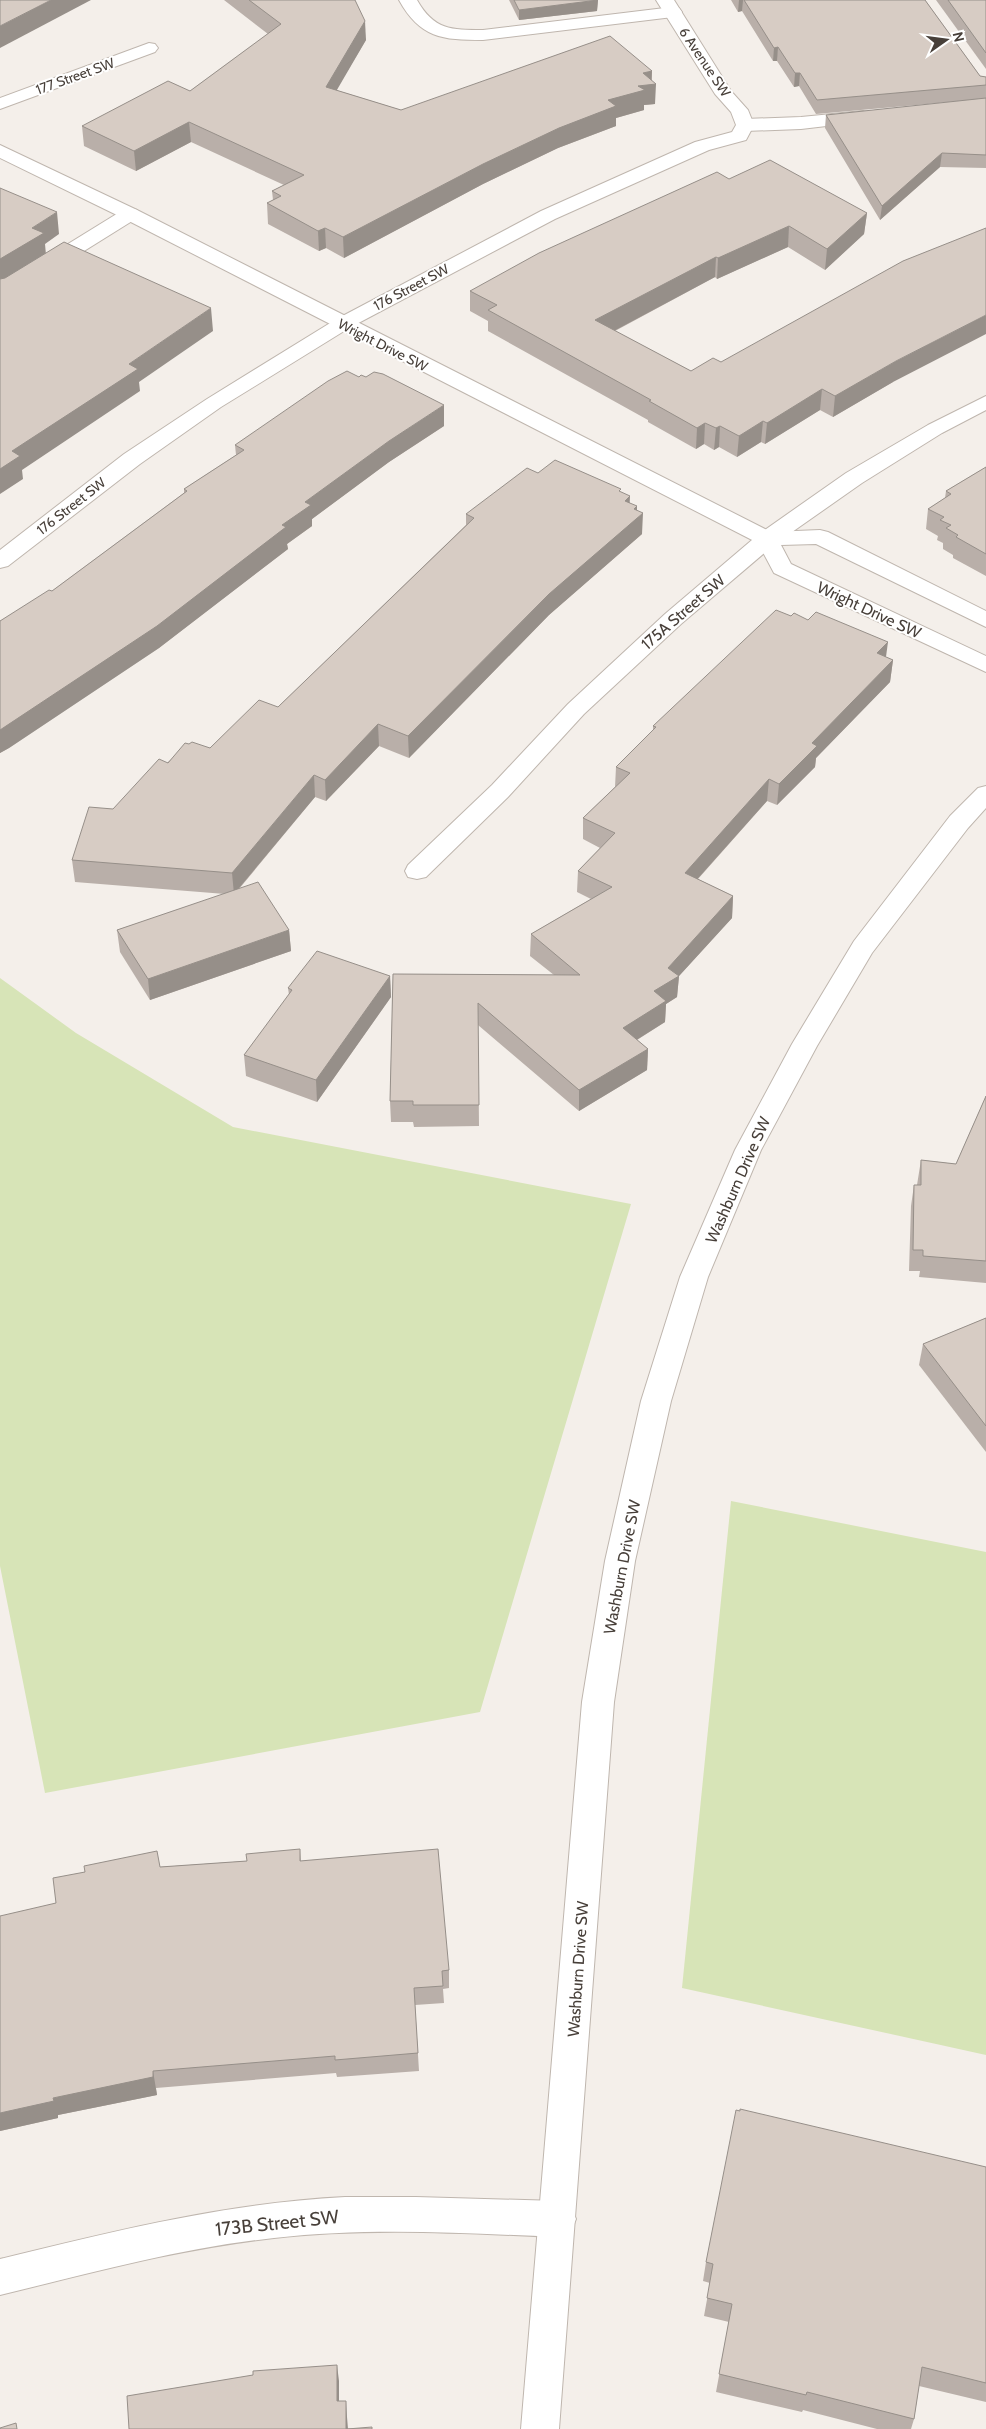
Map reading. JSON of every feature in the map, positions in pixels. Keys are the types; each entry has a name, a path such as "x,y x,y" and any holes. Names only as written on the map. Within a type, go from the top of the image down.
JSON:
{"street":[{"path":"408,0 415,16 432,30 452,35 483,35 669,6"},
{"name":"6 Avenue SW","path":"669,6 724,94 739,110 745,125"},
{"name":"177 Street SW","path":"0,104 149,48"},
{"path":"745,125 801,124 879,116"},
{"name":"176 Street SW","path":"0,561 132,459 214,403 342,324 548,215 702,146 739,136 745,125"},
{"name":"Wright Drive SW","path":"0,151 130,214 342,324 767,539 820,537 986,620"},
{"path":"0,295 130,214"},
{"name":"175A Street SW","path":"417,871 500,791 576,709 673,619 767,539 854,478 935,428 986,402"},
{"name":"Wright Drive SW","path":"767,539 782,568 986,665"},
{"name":"Washburn Drive SW","path":"540,2429 598,1702 620,1561 659,1391 694,1277 748,1150 805,1044 863,947 959,822 986,794"},
{"name":"173B Street SW","path":"0,2277 199,2231 275,2220 391,2214 558,2219"}],"green space":[{"path":"0,978 76,1033 233,1127 631,1204 480,1712 45,1793 0,1566"},
{"path":"731,1501 986,1552 986,2055 682,1988"}],"building":[{"path":"0,0 51,0 0,26"},
{"path":"249,0 355,0 365,21 326,87 401,110 610,36 652,71 643,73 656,84 638,86 645,90 608,100 616,106 559,128 483,164 343,237 325,228 318,231 267,203 281,196 272,191 304,175 189,122 134,151 82,126 168,81 190,91 281,24"},
{"path":"514,0 598,0 519,10"},
{"path":"744,0 925,0 980,76 986,77 986,85 817,100 800,73 795,73 778,47 774,48"},
{"path":"948,0 986,0 986,53"},
{"path":"986,98 986,155 942,153 882,206 826,115"},
{"path":"770,160 867,213 827,249 789,226 718,258 716,257 595,320 691,371 713,358 721,362 903,261 986,228 986,315 896,361 835,396 822,389 767,423 763,421 739,436 720,426 716,428 705,423 697,428 649,401 651,400 488,310 497,305 470,291 539,253 717,172 729,179"},
{"path":"0,188 57,212 32,228 44,233 0,259"},
{"path":"64,242 211,308 129,364 138,369 12,451 20,456 0,469 0,279 5,278"},
{"path":"347,371 359,377 361,375 366,377 374,372 383,374 444,405 389,441 305,502 311,505 282,525 286,527 157,626 0,730 0,621 49,590 52,591 187,491 184,489 244,450 235,445 328,381"},
{"path":"555,460 621,489 619,491 630,496 625,501 637,506 634,509 643,513 549,594 408,736 378,724 325,780 314,775 232,873 72,860 89,807 113,809 159,759 168,763 185,743 189,744 192,742 210,748 259,700 278,707 474,518 466,514 527,468 538,473"},
{"path":"986,467 986,554 956,537 958,535 946,528 951,525 940,520 944,517 928,509 951,494 946,491"},
{"path":"776,610 791,616 794,613 808,620 816,612 888,642 877,653 893,660 812,743 817,746 779,784 769,779 685,873 733,896 668,968 679,976 654,991 666,1001 623,1028 648,1049 579,1090 478,1003 479,1105 413,1105 413,1101 390,1101 393,974 580,975 531,934 612,887 578,871 615,833 583,818 630,773 616,767 656,727 653,726"},
{"path":"258,882 289,930 148,979 117,930"},
{"path":"317,951 390,976 316,1080 244,1055 292,990 288,988"},
{"path":"986,1096 986,1261 923,1256 923,1250 913,1250 914,1185 921,1185 921,1160 956,1164"},
{"path":"986,1318 986,1426 923,1344"},
{"path":"300,1849 300,1861 438,1849 449,1970 442,1971 443,1986 414,1988 418,2053 335,2060 335,2056 153,2071 153,2077 53,2098 54,2101 0,2113 0,1916 56,1903 53,1878 85,1872 84,1866 157,1851 160,1867 247,1861 246,1854"},
{"path":"740,2109 986,2167 986,2383 922,2367 914,2419 807,2392 806,2395 719,2374 732,2304 707,2298 713,2264 706,2262 736,2110 740,2111"},
{"path":"337,2365 337,2401 346,2401 346,2429 129,2429 127,2396 253,2375 253,2371"},
{"path":"16,2423 17,2429 0,2429 0,2428"},
{"path":"372,2427 372,2429 347,2429"}]}
